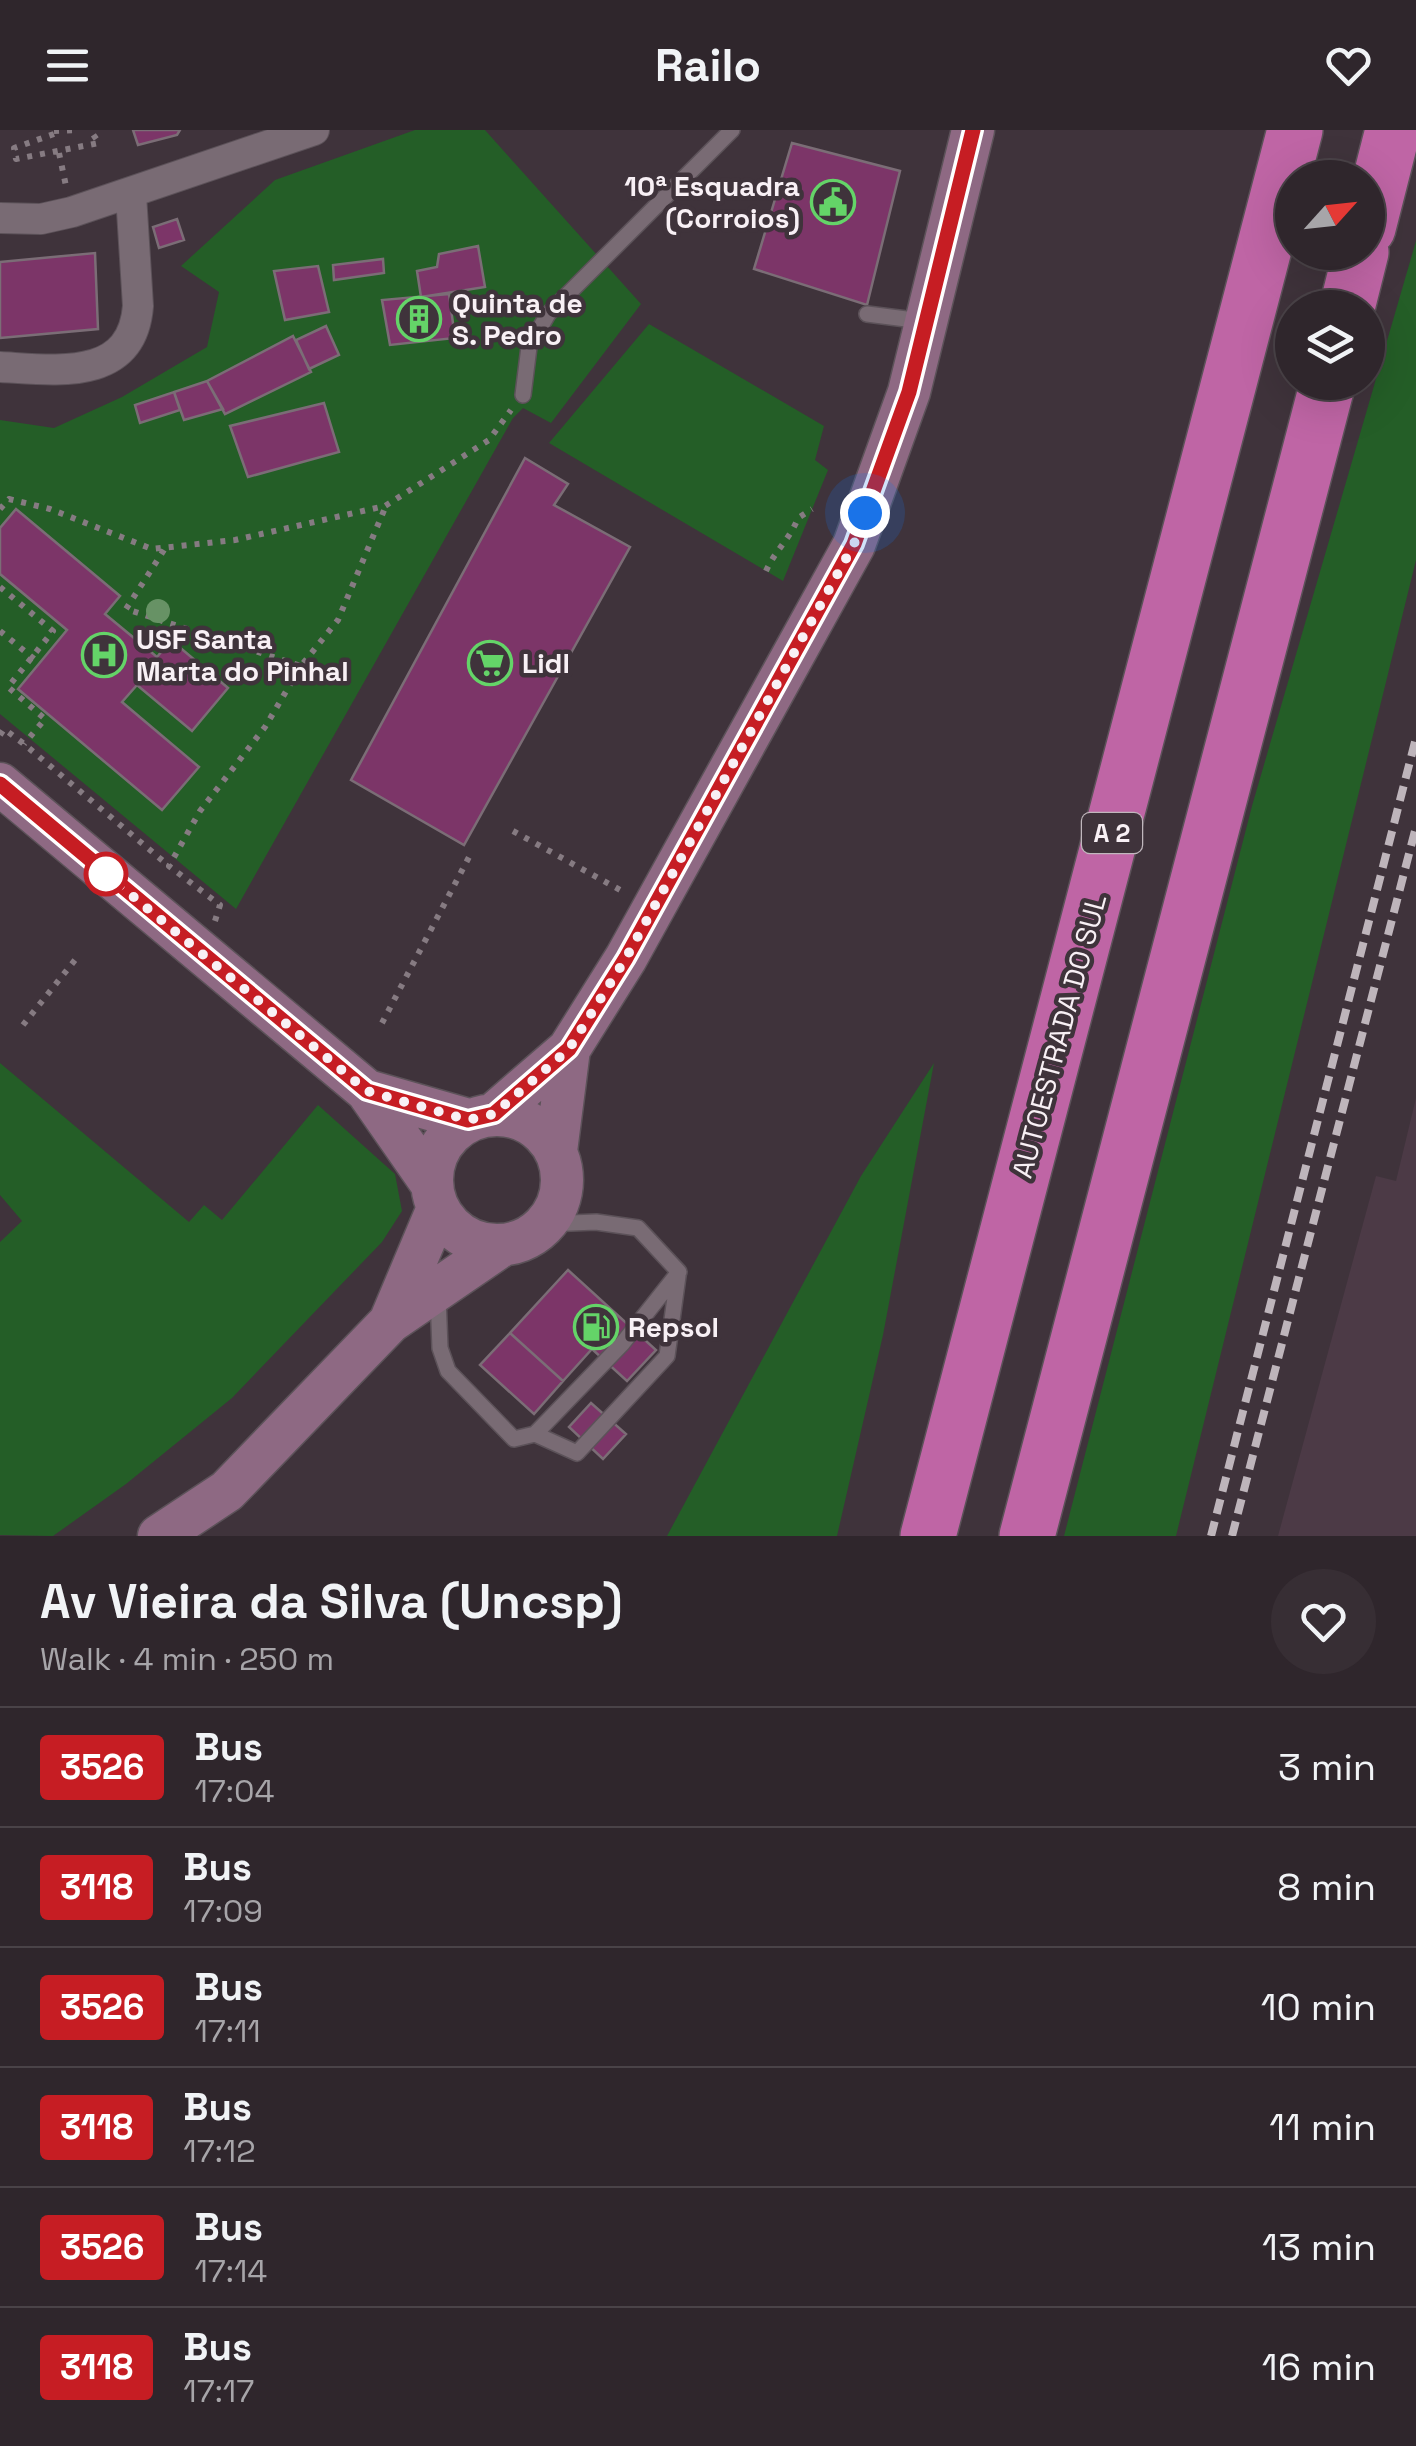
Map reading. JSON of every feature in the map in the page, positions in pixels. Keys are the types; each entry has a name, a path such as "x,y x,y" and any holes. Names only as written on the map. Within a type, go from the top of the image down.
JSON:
{"highway":[{"name":"AUTOESTRADA DO SUL","path":"928,1536 1294,130"},
{"path":"1385,161 1393,130"},
{"path":"1027,1536 1323,400"}],"street":[{"path":"0,218 41,219 131,194 314,130"},
{"path":"390,1322 434,1196 435,1158 448,1136 481,1117 569,1049 626,958 854,544 909,392 973,130"},
{"path":"0,366 90,366 114,357 124,348 137,320 138,306 131,194"},
{"path":"0,784 367,1091 453,1228 475,1242 500,1246"},
{"path":"159,1536 227,1491 390,1322 500,1246 525,1239 546,1224 559,1202 561,1190 556,1152 569,1049"},
{"path":"367,1091 481,1117 519,1118 541,1131 556,1152"}],"lane":[{"path":"523,395 529,347 548,314 732,130"},
{"path":"867,314 926,322"},
{"path":"535,1434 577,1453 667,1356 678,1272 638,1228 596,1222 546,1224"},
{"path":"438,1290 440,1348 448,1371 514,1439 535,1434 622,1344 678,1272"}],"path":[{"path":"78,130 54,132 14,148 16,159 100,143 90,130"},
{"path":"0,510 9,498 152,549 235,540 386,506 489,440 523,395"},
{"path":"169,866 200,811 265,727 301,666 338,620 386,506"},
{"path":"766,571 778,546 791,536 798,518 812,509"},
{"path":"164,549 126,609 301,666"},
{"path":"0,586 53,631 8,687 45,719 24,744"},
{"path":"0,630 39,663"},
{"path":"0,734 4,729 24,744 220,905 204,956"},
{"path":"513,831 622,891"},
{"path":"382,1023 470,857"},
{"path":"23,1025 79,955"}],"shaded area":[{"path":"1416,1098 1416,1536 1278,1536 1376,1176 1396,1181"}],"green space":[{"path":"415,130 485,130 641,304 551,423 523,408 513,418 236,909 0,714 0,420 54,428 122,397 207,347 219,292 181,266 275,180"},
{"path":"1416,241 1416,560 1176,1536 1064,1536 1252,806 1370,400 1385,400 1385,348"},
{"path":"649,324 824,426 815,460 828,470 783,581 549,443"},
{"path":"0,1063 189,1222 204,1205 222,1220 318,1105 395,1174 402,1211 382,1242 232,1398 126,1484 53,1536 0,1535 0,1242 22,1221 0,1195"},
{"path":"934,1063 883,1335 837,1536 667,1536 861,1176"}],"building":[{"path":"133,130 180,130 177,135 138,145"},
{"name":"10ª Esquadra (Corroios)","path":"792,143 900,171 867,305 754,269"},
{"path":"177,219 184,240 159,248 153,227"},
{"path":"478,246 485,287 421,297 417,271 437,267 439,254"},
{"path":"95,253 98,329 0,338 0,262"},
{"path":"383,259 384,273 334,280 333,265"},
{"path":"318,266 329,312 285,320 274,271"},
{"name":"Quinta de S. Pedro","path":"449,294 455,338 390,345 382,300"},
{"path":"326,326 339,355 309,369 296,340"},
{"path":"293,336 311,372 225,414 207,381"},
{"path":"207,381 223,409 184,420 174,392"},
{"path":"174,392 180,410 140,423 135,405"},
{"path":"324,403 339,452 248,477 230,426"},
{"name":"Lidl","path":"525,458 568,484 554,505 630,547 464,845 351,780"},
{"path":"16,509 120,596 105,614 157,657 171,640 228,688 192,731 137,685 122,702 199,767 162,810 18,689 67,630 0,574 0,528"},
{"path":"568,1270 656,1350 627,1381 592,1349 563,1381 510,1333"},
{"path":"510,1333 563,1381 534,1414 480,1365"},
{"path":"591,1403 626,1434 603,1459 569,1427"}],"railway":[{"path":"1211,1536 1416,738"},
{"path":"1232,1536 1416,827"}],"bus line":[{"name":"3526","path":"0,784 367,1091 468,1120 494,1114 569,1049 626,958 854,544 909,392 973,130"}],"place":[{"name":"10ª Esquadra (Corroios)","path":"833,202"},
{"name":"Quinta de S. Pedro","path":"419,319"},
{"name":"USF Santa Marta do Pinhal","path":"104,655"},
{"name":"Lidl","path":"490,663"},
{"name":"Repsol","path":"596,1327"}],"route":[{"path":"106,874 367,1091 468,1120 494,1114 569,1049 626,958 854,544 865,513"}]}
